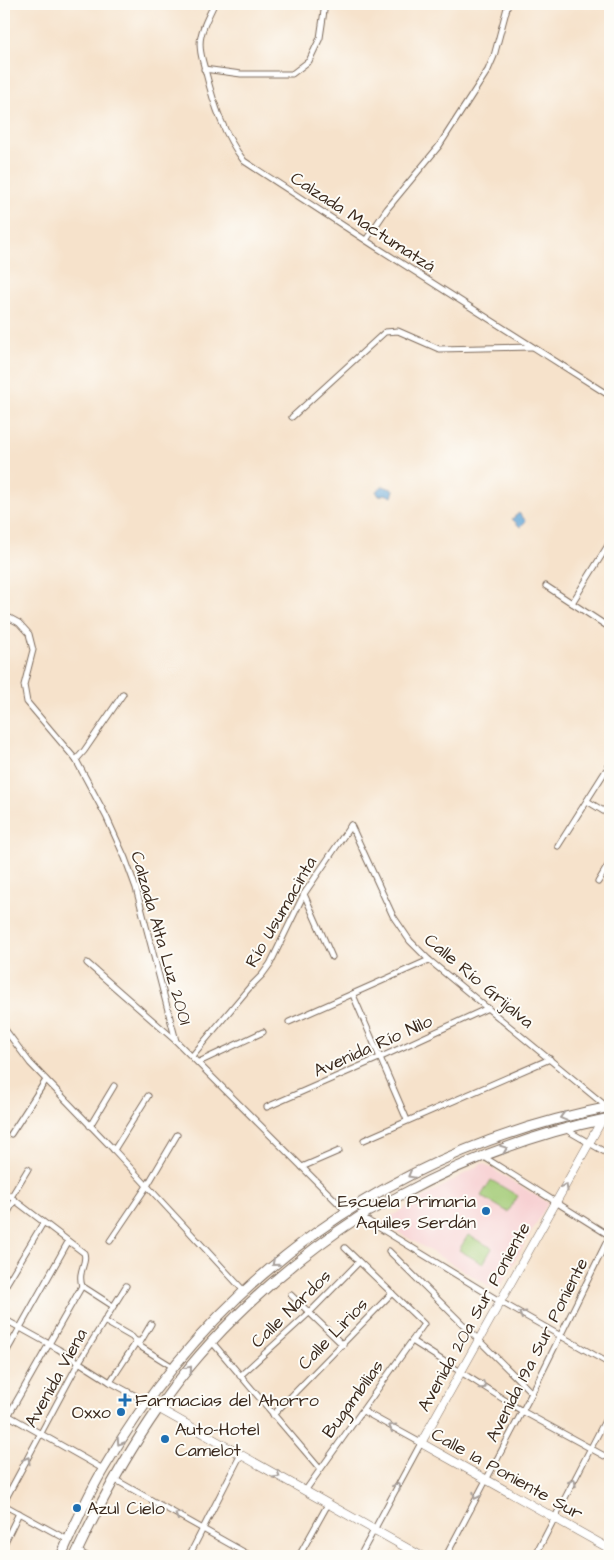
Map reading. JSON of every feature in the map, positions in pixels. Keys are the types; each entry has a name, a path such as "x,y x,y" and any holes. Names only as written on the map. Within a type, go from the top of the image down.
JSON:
{"main road":[{"path":"61,1556 103,1468 172,1367 208,1326 289,1251 346,1211 429,1165 506,1134 583,1112 609,1107"},
{"path":"76,1554 114,1478 159,1408 212,1342 259,1294 296,1263 360,1216 438,1175 534,1137 606,1119"}],"street":[{"name":"Calzada Mactumatzá","path":"214,4 201,35 200,51 220,120 235,149 244,160 608,394"},
{"path":"204,68 241,74 292,74 309,61 320,38 325,4"},
{"path":"366,240 387,209 439,146 488,70 494,56 508,4"},
{"path":"292,417 385,332 398,331 439,349 533,347"},
{"path":"608,394 610,388"},
{"path":"572,603 610,542"},
{"path":"546,586 610,628"},
{"name":"Calzada Alta Luz 2001","path":"4,617 19,623 29,634 33,650 24,685 27,702 76,760 106,816 125,858 133,881 176,1041 346,1211"},
{"path":"76,760 123,694"},
{"path":"558,846 610,764"},
{"path":"587,801 610,815"},
{"name":"Río Usumacinta","path":"192,1056 266,969 304,894 350,825"},
{"name":"Calle Río Grijalva","path":"350,825 393,916 410,941 429,960 609,1107"},
{"path":"598,882 610,862"},
{"path":"304,894 332,958"},
{"path":"289,1022 429,960"},
{"path":"87,963 176,1041"},
{"path":"353,995 407,1120"},
{"name":"Avenida Río Nilo","path":"268,1107 488,1008"},
{"path":"4,1028 25,1058 114,1150 244,1291"},
{"path":"199,1062 263,1032"},
{"path":"364,1140 550,1059"},
{"path":"11,1134 46,1080"},
{"path":"90,1126 114,1086"},
{"path":"114,1150 148,1096"},
{"name":"Avenida 20a Sur Poniente","path":"360,1556 460,1372 589,1143 606,1119"},
{"path":"564,1128 610,1155"},
{"path":"110,1241 147,1186 177,1136"},
{"path":"302,1167 339,1151"},
{"path":"484,1156 610,1235"},
{"path":"4,1219 28,1169"},
{"path":"4,1192 84,1253 86,1257 80,1273 82,1286 51,1342 6,1414 4,1423"},
{"path":"360,1216 500,1302 610,1364"},
{"path":"4,1288 44,1223"},
{"name":"Avenida 19a Sur Poniente","path":"446,1556 532,1393 610,1235"},
{"path":"4,1356 68,1242"},
{"path":"345,1248 392,1293"},
{"path":"389,1251 532,1393"},
{"name":"Calle Nardos","path":"240,1376 309,1313 359,1262"},
{"path":"82,1286 113,1306"},
{"name":"Avenida Viena","path":"4,1503 79,1362 126,1286"},
{"name":"Bugambilias","path":"305,1491 424,1324 392,1293"},
{"name":"Calle Lirios","path":"273,1415 392,1293"},
{"path":"291,1295 342,1345"},
{"path":"4,1319 110,1382 242,1454 421,1556"},
{"path":"104,1321 137,1341 141,1347 172,1367"},
{"path":"110,1382 137,1341 141,1341 151,1324"},
{"path":"412,1341 522,1411 610,1459"},
{"path":"212,1342 320,1468"},
{"path":"535,1556 610,1410"},
{"name":"Calle 1a Poniente Sur","path":"363,1412 610,1549"},
{"path":"6,1414 103,1468"},
{"path":"189,1556 242,1454"},
{"path":"114,1478 250,1556"},
{"path":"4,1503 68,1540"},
{"path":"299,1556 328,1504"},
{"path":"4,1544 19,1513"},
{"path":"76,1554 87,1556"}],"shaded area":[{"path":"483,1163 548,1203 498,1291 381,1222"}],"green space":[{"path":"491,1180 518,1196 508,1212 481,1196"},
{"path":"468,1235 492,1248 483,1264 459,1250"}],"water":[{"path":"383,486 394,490 392,497 385,494 379,496 376,491"},
{"path":"519,513 526,521 520,527 512,519"}],"place":[{"name":"Escuela Primaria Aquiles Serdán","path":"486,1211"},
{"name":"Farmacias del Ahorro","path":"125,1400"},
{"name":"Oxxo","path":"121,1412"},
{"name":"Auto-Hotel Camelot","path":"165,1439"},
{"name":"Azul Cielo","path":"77,1508"}]}
